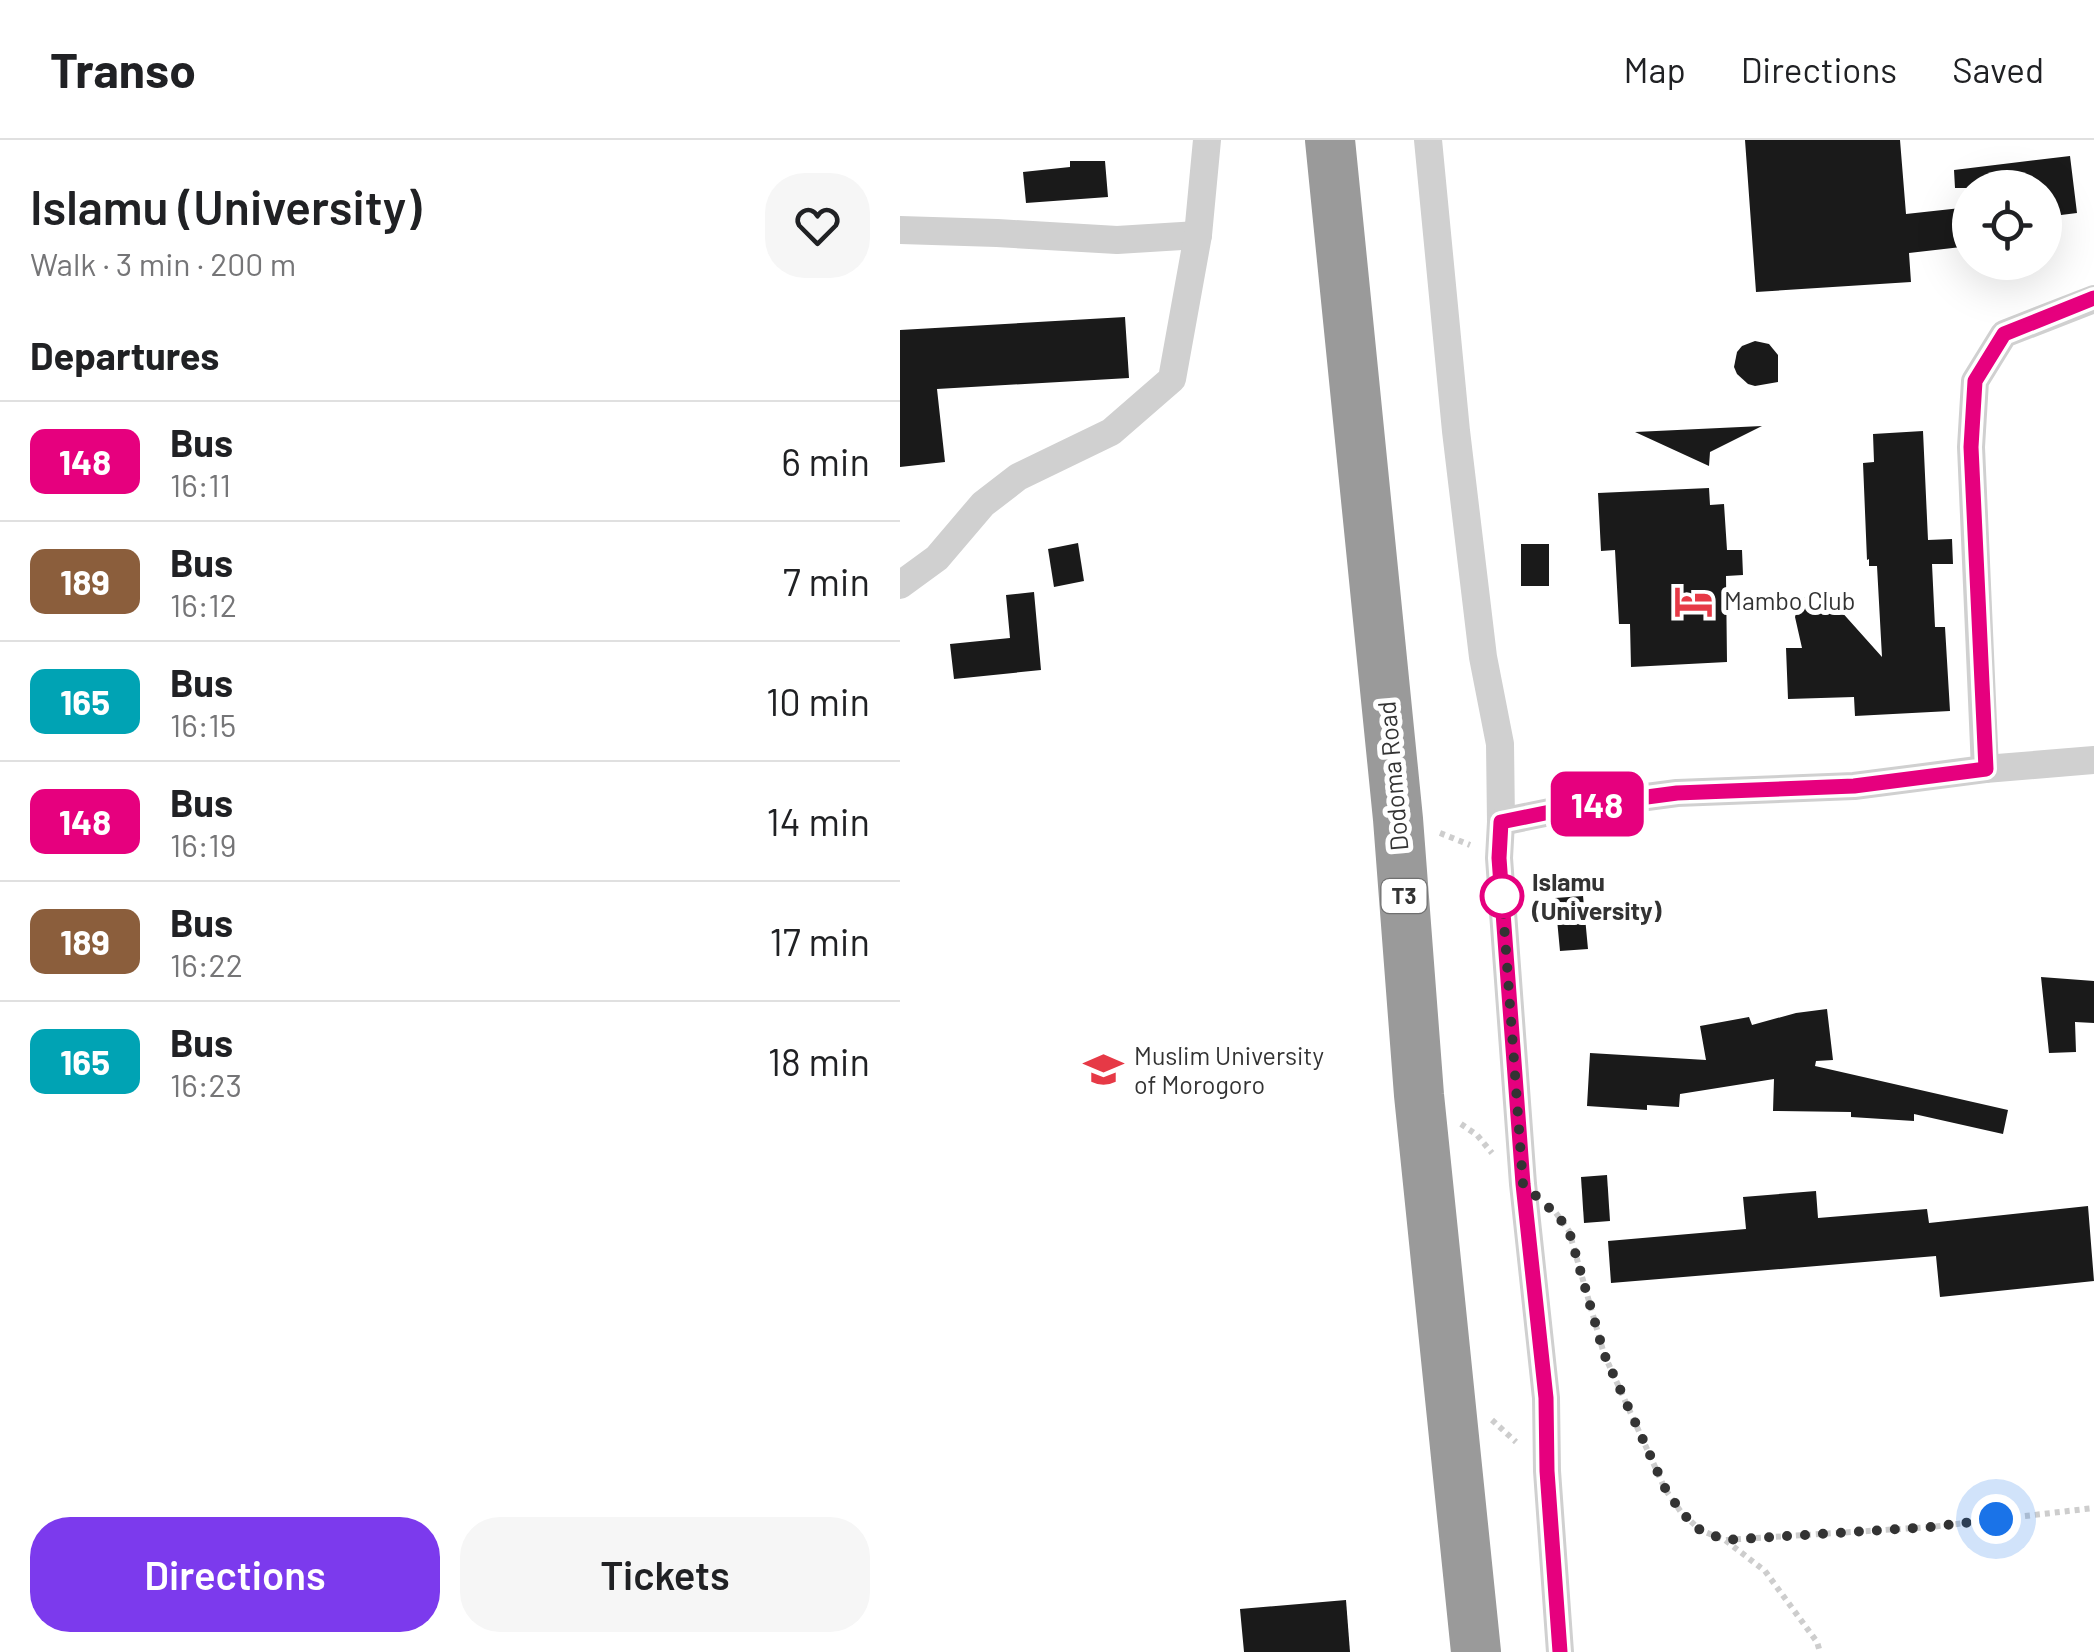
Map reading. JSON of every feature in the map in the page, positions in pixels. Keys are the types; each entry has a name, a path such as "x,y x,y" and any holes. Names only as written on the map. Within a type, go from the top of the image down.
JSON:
{"highway":[{"name":"Dodoma Road","path":"1330,140 1398,819 1418,1095 1476,1652"}],"street":[{"path":"900,585 937,558 983,504 1018,477 1111,432 1172,378 1198,236 1207,140"},
{"path":"1428,140 1456,431 1483,656 1500,744 1499,858 1523,1184 1546,1398 1547,1471 1560,1652"},
{"path":"900,230 1117,240 1198,236"},
{"path":"1986,769 1971,447 1975,381 2004,334 2094,298"},
{"path":"1501,822 1579,806 1677,793 1854,786 2094,760"}],"path":[{"path":"1398,819 1499,858"},
{"path":"1418,1095 1477,1136 1569,1231 1604,1354 1665,1488 1681,1512 1700,1530 1725,1540 1765,1571 1820,1652"},
{"path":"1725,1540 1931,1527 2094,1508"}],"building":[{"path":"1745,140 1900,140 1906,214 1952,209 1952,248 1909,253 1911,282 1756,292"},
{"path":"2070,156 2077,213 2062,215 2062,170 1954,170"},
{"path":"1070,161 1105,161 1108,197 1026,203 1023,172 1070,167"},
{"path":"1125,317 1129,378 937,389 945,462 900,467 900,330"},
{"path":"1755,341 1769,344 1778,355 1778,382 1755,386 1737,374 1737,352"},
{"path":"1762,426 1710,452 1709,466 1635,432"},
{"path":"1923,431 1928,540 1952,539 1953,564 1932,564 1935,627 1945,627 1950,711 1855,716 1854,697 1788,699 1786,648 1802,648 1795,617 1799,602 1805,597 1819,594 1831,600 1882,657 1877,566 1869,566 1867,560 1863,463 1874,462 1873,434"},
{"path":"1709,488 1710,505 1724,504 1727,550 1742,550 1743,575 1726,576 1727,662 1631,667 1630,624 1619,624 1615,550 1601,551 1598,493"},
{"path":"1078,543 1084,581 1054,587 1048,549"},
{"path":"1521,544 1549,544 1549,586 1521,586"},
{"path":"1034,592 1041,670 954,679 950,644 1010,638 1006,595"},
{"path":"1583,896 1588,949 1560,951 1555,898"},
{"path":"2041,977 2094,981 2094,1023 2075,1022 2076,1052 2049,1053"},
{"path":"1827,1009 1833,1060 1816,1061 1815,1066 2008,1110 2003,1134 1914,1114 1914,1121 1851,1117 1851,1112 1773,1111 1774,1079 1680,1094 1679,1107 1647,1105 1647,1110 1587,1106 1590,1053 1706,1060 1700,1026 1749,1017 1752,1025"},
{"path":"1607,1175 1610,1221 1584,1223 1581,1177"},
{"path":"1816,1191 1818,1218 1927,1209 1929,1223 2088,1206 2094,1281 1940,1297 1936,1256 1611,1283 1608,1241 1746,1229 1743,1197"},
{"path":"1346,1600 1350,1652 1244,1652 1240,1609"}],"bus line":[{"name":"148","path":"1560,1652 1547,1471 1546,1398 1523,1184 1499,858 1501,822 1579,806 1677,793 1854,786 1986,769 1971,447 1975,381 2004,334 2094,298"}],"place":[{"name":"Mambo Club","path":"1694,601"},
{"name":"Islamu (University)","path":"1502,896"},
{"name":"Muslim University of Morogoro","path":"1104,1070"}],"route":[{"path":"1502,896 1523,1184 1569,1231 1604,1354 1665,1488 1681,1512 1700,1530 1725,1540 1996,1519"}]}
